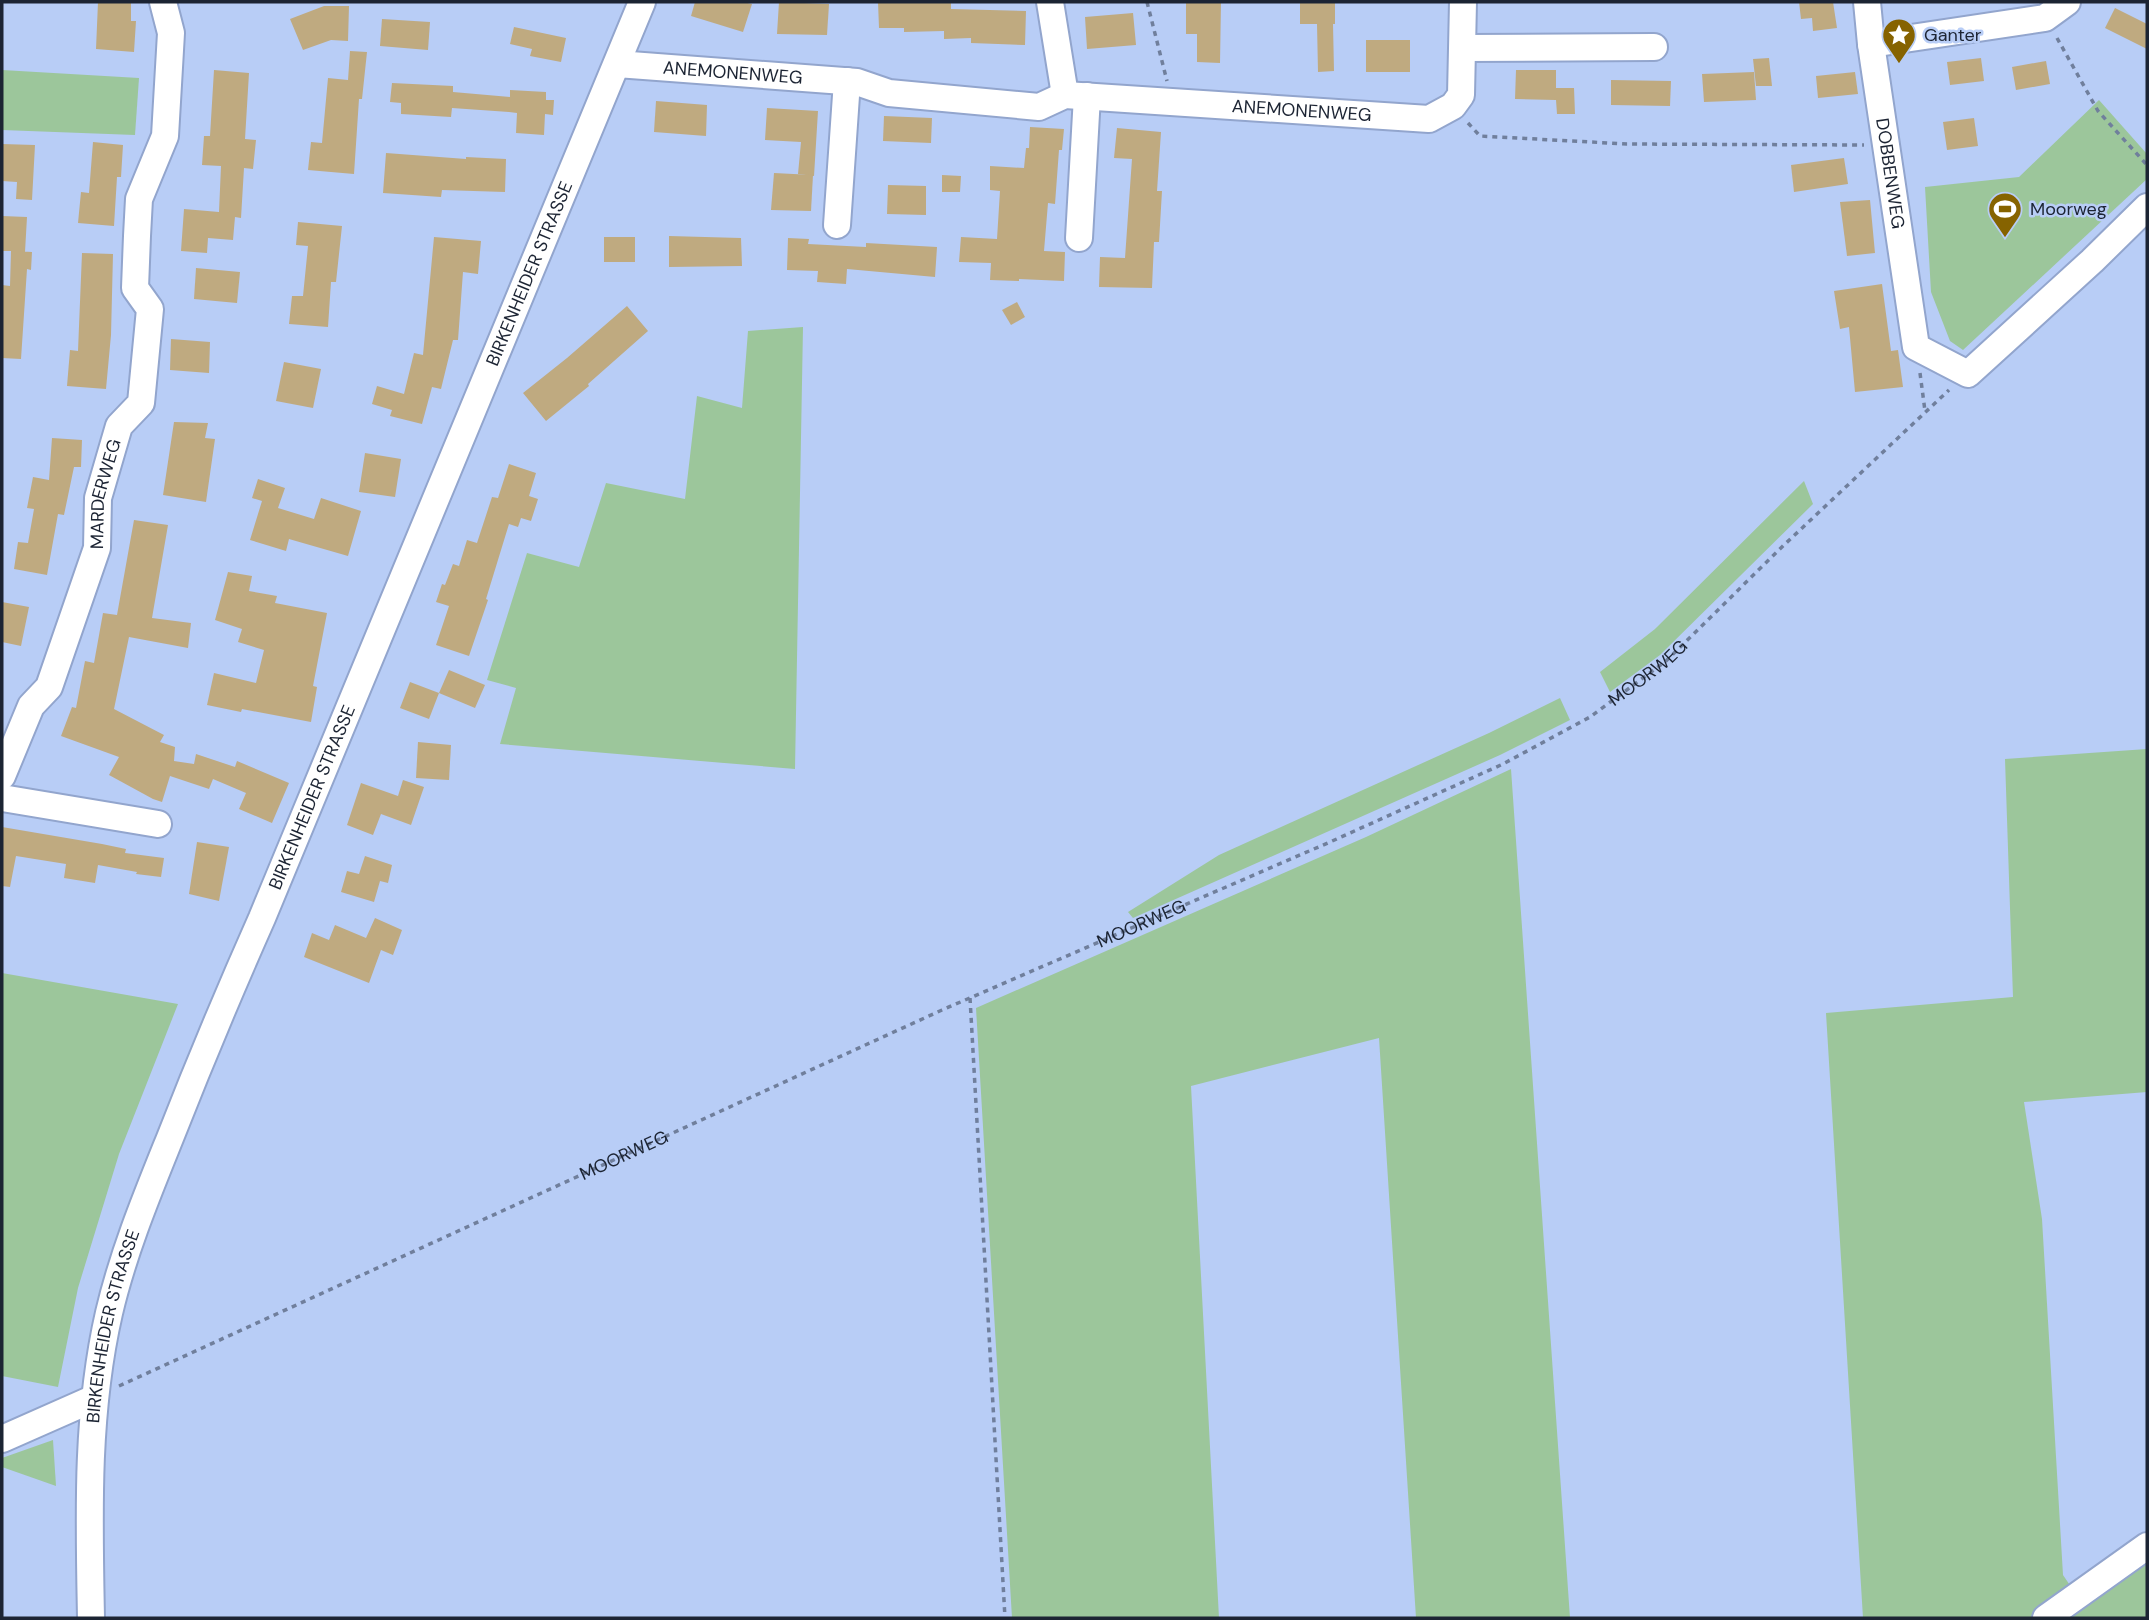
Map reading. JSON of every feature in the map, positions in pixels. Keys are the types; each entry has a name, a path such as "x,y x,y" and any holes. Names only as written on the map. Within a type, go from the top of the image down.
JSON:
{"street":[{"name":"MARDERWEG","path":"2,776 31,706 49,687 97,548 98,498 119,426 141,402 150,309 135,288 138,211 139,199 165,136 172,33 163,2"},
{"name":"BIRKENHEIDER STRASSE","path":"91,1618 90,1454 95,1398 109,1312 141,1211 226,998 262,918 642,2"},
{"path":"1050,2 1076,96 1079,237"},
{"path":"1453,106 1461,96 1462,2"},
{"name":"DOBBENWEG","path":"1867,2 1916,347"},
{"path":"1871,44 2045,18 2067,2"},
{"path":"1463,48 1654,47"},
{"name":"ANEMONENWEG","path":"617,64 857,82 889,93 1039,107 1076,96 1429,119 1453,106"},
{"path":"837,225 846,81"},
{"path":"1916,347 1968,374 2092,261 2147,206"},
{"path":"2,798 158,824"},
{"path":"2,1439 95,1398"},
{"path":"2046,1618 2147,1546"}],"path":[{"path":"1146,2 1172,103"},
{"path":"2045,18 2098,111 2147,165"},
{"path":"1453,106 1480,136 1627,144 1887,145"},
{"path":"1916,347 1925,412"},
{"name":"MOORWEG","path":"95,1398 970,998 1503,764 1590,717 1667,661 1925,412 1968,374"},
{"path":"970,998 1006,1618"}],"green space":[{"path":"2,70 139,78 135,135 2,130"},
{"name":"Moorweg","path":"2099,100 2147,154 2147,179 1963,350 1950,341 1931,292 1925,187 2019,177"},
{"path":"803,327 795,769 500,744 516,688 487,680 527,553 579,567 606,483 685,499 697,396 742,408 748,331"},
{"path":"1804,481 1813,504 1660,655 1610,692 1600,672 1655,629"},
{"path":"1560,698 1570,720 1500,755 1133,918 1128,912 1219,855"},
{"path":"2147,749 2147,1092 2024,1102 2042,1219 2063,1575 2084,1606 2147,1561 2147,1618 1863,1618 1826,1013 2013,997 2005,759"},
{"path":"1511,769 1570,1618 1416,1618 1379,1038 1191,1086 1219,1618 1012,1618 976,1008 1366,837"},
{"path":"2,973 178,1004 119,1154 78,1288 58,1387 2,1376"},
{"path":"53,1440 56,1486 2,1467 2,1458"}],"building":[{"path":"98,2 131,2 131,21 136,21 134,52 96,49"},
{"path":"695,2 752,4 743,32 691,16"},
{"path":"779,2 829,4 827,35 777,34"},
{"path":"878,2 951,2 951,9 1026,11 1025,45 971,43 971,38 944,39 944,31 904,32 904,28 879,28"},
{"path":"1186,2 1221,2 1220,63 1197,62 1197,34 1186,34"},
{"path":"1300,2 1335,2 1334,71 1318,72 1317,24 1300,24"},
{"path":"1799,2 1833,2 1837,28 1813,31 1812,18 1801,19"},
{"path":"324,6 349,6 348,41 331,40 303,50 290,19"},
{"path":"2115,8 2147,24 2147,49 2105,28"},
{"path":"1133,13 1136,45 1087,49 1085,17"},
{"path":"382,19 430,22 428,50 380,46"},
{"path":"514,27 566,38 561,62 530,56 532,49 510,44"},
{"path":"1366,40 1410,40 1410,72 1366,72"},
{"path":"350,51 367,52 362,99 359,99 354,174 308,170 311,142 322,143 328,78 348,80"},
{"path":"1769,58 1772,86 1756,86 1753,59"},
{"path":"1981,58 1984,81 1950,85 1947,62"},
{"path":"2046,61 2050,84 2016,90 2012,67"},
{"path":"214,70 249,73 245,139 256,140 253,169 244,168 241,218 235,217 233,240 208,238 207,253 181,251 184,209 219,212 221,166 202,165 204,136 210,136"},
{"path":"1516,70 1556,70 1556,88 1574,88 1575,114 1557,114 1556,100 1515,99"},
{"path":"1754,72 1756,100 1704,102 1702,74"},
{"path":"1855,72 1858,94 1818,98 1816,76"},
{"path":"1611,80 1671,81 1670,106 1611,105"},
{"path":"392,83 453,86 453,92 510,97 510,90 546,92 546,100 554,100 553,115 545,114 544,135 516,133 517,113 452,108 451,117 401,114 401,103 390,102"},
{"path":"656,101 707,105 706,136 654,132"},
{"path":"767,108 818,111 814,176 798,174 801,142 765,140"},
{"path":"884,116 932,118 931,143 883,141"},
{"path":"1974,118 1978,146 1947,150 1943,122"},
{"path":"1030,127 1064,129 1062,150 1059,150 1055,204 1048,203 1044,251 1065,252 1064,281 990,280 991,263 959,262 961,237 997,239 1000,191 990,190 990,166 1024,168"},
{"path":"1117,128 1161,132 1157,191 1162,191 1159,242 1154,242 1152,288 1099,287 1100,257 1125,258 1132,159 1114,158"},
{"path":"93,142 123,145 121,177 117,177 114,226 78,223 81,192 89,193"},
{"path":"2,144 35,145 32,200 16,199 17,182 2,181"},
{"path":"386,153 506,159 505,192 442,190 441,197 383,193"},
{"path":"1844,158 1848,184 1794,192 1791,165"},
{"path":"774,173 813,175 811,211 771,210"},
{"path":"942,175 961,176 960,192 942,192"},
{"path":"888,185 926,186 926,215 887,214"},
{"path":"1870,200 1875,253 1847,256 1840,202"},
{"path":"2,216 27,217 25,252 32,252 31,270 27,269 21,359 2,358 2,285 10,286 11,251 2,251"},
{"path":"298,222 342,226 336,282 331,282 328,327 289,324 292,296 303,296 308,246 296,245"},
{"path":"669,236 741,238 742,266 669,267"},
{"path":"434,237 481,241 478,274 463,272 458,340 453,340 441,389 432,387 422,424 390,416 392,410 372,404 377,386 404,394 414,353 423,355"},
{"path":"604,237 635,237 635,262 604,262"},
{"path":"788,238 809,239 808,244 866,247 866,243 937,247 935,277 847,269 846,284 817,282 818,271 787,270"},
{"path":"82,253 113,254 111,335 106,389 67,386 70,350 78,351"},
{"path":"196,268 240,272 237,303 194,299"},
{"path":"1882,284 1891,351 1898,350 1903,387 1855,392 1849,327 1840,329 1834,291"},
{"path":"1017,302 1025,317 1011,325 1002,310"},
{"path":"627,306 648,331 588,384 589,386 546,421 523,393"},
{"path":"171,339 210,342 209,373 170,370"},
{"path":"284,362 321,369 313,408 276,401"},
{"path":"174,422 208,423 205,438 215,439 206,502 163,495"},
{"path":"52,438 82,440 81,467 74,467 64,515 58,514 47,575 14,569 18,542 28,543 34,509 27,508 33,477 49,480"},
{"path":"365,453 401,459 395,497 359,492"},
{"path":"509,464 536,473 529,496 538,499 531,521 521,518 518,527 509,524 469,656 436,645 449,606 436,602 453,564 459,566 467,540 477,543 492,497 498,498"},
{"path":"258,479 285,488 278,508 314,519 321,498 361,511 348,556 289,539 286,551 250,540 262,501 252,498"},
{"path":"134,520 168,525 152,618 191,623 188,648 129,637 114,709 164,735 160,742 175,747 174,761 194,764 196,754 235,767 237,761 289,783 272,823 239,809 246,793 213,779 209,789 170,776 162,802 153,799 109,775 119,757 61,736 72,707 76,708 85,661 94,663 103,613 117,615"},
{"path":"228,572 252,576 249,591 277,596 275,603 327,613 313,686 317,687 311,722 207,705 214,673 256,683 264,650 238,642 242,629 215,620"},
{"path":"2,602 29,607 21,646 2,642"},
{"path":"449,670 485,685 475,708 439,693"},
{"path":"410,682 439,693 429,719 400,708"},
{"path":"418,742 451,745 449,780 416,778"},
{"path":"403,780 424,787 411,825 381,814 373,835 347,825 361,783 398,796"},
{"path":"2,827 126,849 125,853 164,858 161,877 98,865 95,883 64,878 66,864 16,856 10,887 2,886"},
{"path":"197,842 229,847 219,901 189,894"},
{"path":"365,856 392,865 388,883 380,881 374,902 341,892 347,871 359,874"},
{"path":"375,918 402,930 393,955 381,950 369,983 304,957 312,933 329,940 335,925 366,938"}],"place":[{"name":"Ganter","path":"1899,65"},
{"name":"Moorweg","path":"2005,239"}]}
